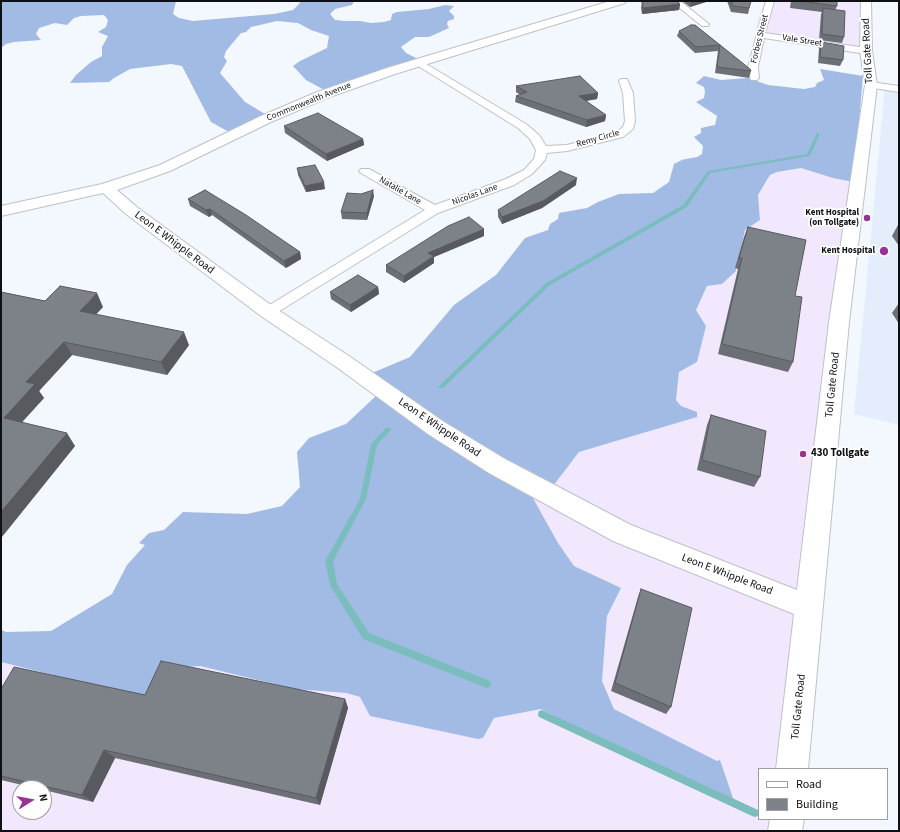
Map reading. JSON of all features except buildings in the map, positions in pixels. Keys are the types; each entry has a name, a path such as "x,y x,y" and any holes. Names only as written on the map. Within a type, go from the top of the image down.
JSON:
{"street":[{"name":"Commonwealth Avenue","path":"1,211 106,188 165,168 266,119 322,95 418,62 622,1"},
{"path":"675,1 705,24"},
{"name":"Forbes Street","path":"754,78 753,68 770,1"},
{"name":"Toll Gate Road","path":"792,768 839,322 871,85 866,51 866,1"},
{"name":"Vale Street","path":"762,35 866,51"},
{"path":"418,62 522,126 535,137 542,150"},
{"name":"Remy Circle","path":"542,150 567,148 619,135 628,129 630,121 628,93 624,81"},
{"path":"871,85 899,89"},
{"name":"Nicolas Lane","path":"268,312 434,210 510,182 528,172 539,160 542,150"},
{"name":"Natalie Lane","path":"365,171 434,210"},
{"name":"Leon E Whipple Road","path":"106,188 132,212 268,312 342,361 436,428 497,466 622,533 808,607"},
{"path":"785,831 787,820"}],"shaded area":[{"path":"1,1 176,1 173,14 179,18 193,21 274,14 293,10 300,3 299,1 354,1 352,5 335,9 330,14 335,20 371,23 384,22 391,20 392,14 397,12 429,9 445,5 454,6 449,11 454,16 454,19 448,21 447,24 449,28 429,37 415,37 401,47 406,53 422,61 328,92 306,80 293,66 327,48 329,36 311,30 298,23 277,21 251,27 246,32 241,33 226,51 224,57 227,61 220,73 245,102 270,117 229,132 211,122 182,66 171,64 130,69 109,82 70,83 76,75 91,62 102,56 102,47 108,36 98,32 106,27 108,20 104,15 81,16 74,18 67,25 55,23 39,28 36,34 41,40 14,42 6,44 1,48"},
{"path":"765,1 866,1 865,48 759,36 755,33 758,19"},
{"path":"820,69 863,76 853,182 833,178 801,168 777,172 770,175 758,195 760,220 745,230 736,271 722,284 707,286 696,310 706,326 697,362 679,372 676,400 681,406 697,412 697,417 579,452 547,494 525,484 558,543 574,566 621,588 607,616 602,681 614,709 717,761 720,760 734,801 714,790 633,758 541,709 494,718 483,738 478,739 370,716 360,697 346,693 295,689 200,666 166,668 149,696 136,696 1,662 1,630 6,632 51,631 112,594 127,565 145,545 139,543 149,533 164,530 183,512 247,514 282,506 300,487 297,452 309,438 346,424 377,395 358,379 410,357 454,305 496,275 525,238 548,230 550,224 558,219 559,213 587,208 619,194 653,193 669,182 674,164 681,160 697,157 702,154 703,146 694,137 701,133 701,128 715,125 717,116 696,102 704,98 704,87 696,83 704,76 721,80 748,78 768,85 804,89 815,87 817,83 824,80"},
{"name":"Kent Hospital","path":"885,87 899,89 899,425 854,414"},
{"path":"801,168 853,182 794,768 758,768 758,820 789,820 786,831 1,831 1,662 136,696 166,668 200,666 295,689 346,693 483,738 494,718 541,709 633,758 714,790 734,801 717,761 615,709 602,681 607,616 621,588 574,566 558,543 524,484 547,494 579,452 697,417 697,412 681,406 676,400 679,372 697,362 706,326 696,310 707,286 722,284 736,271 745,230 760,220 758,195 770,175 777,172"}],"waterway":[{"path":"441,387 548,284 685,206 709,172 809,155 818,134"},
{"path":"388,430 374,444 363,499 329,561 334,585 366,636 487,684"},
{"path":"542,714 755,813"}],"place":[{"name":"Kent Hospital (on Tollgate)","path":"867,218"},
{"name":"Kent Hospital","path":"884,251"},
{"name":"430 Tollgate","path":"803,454"}]}
